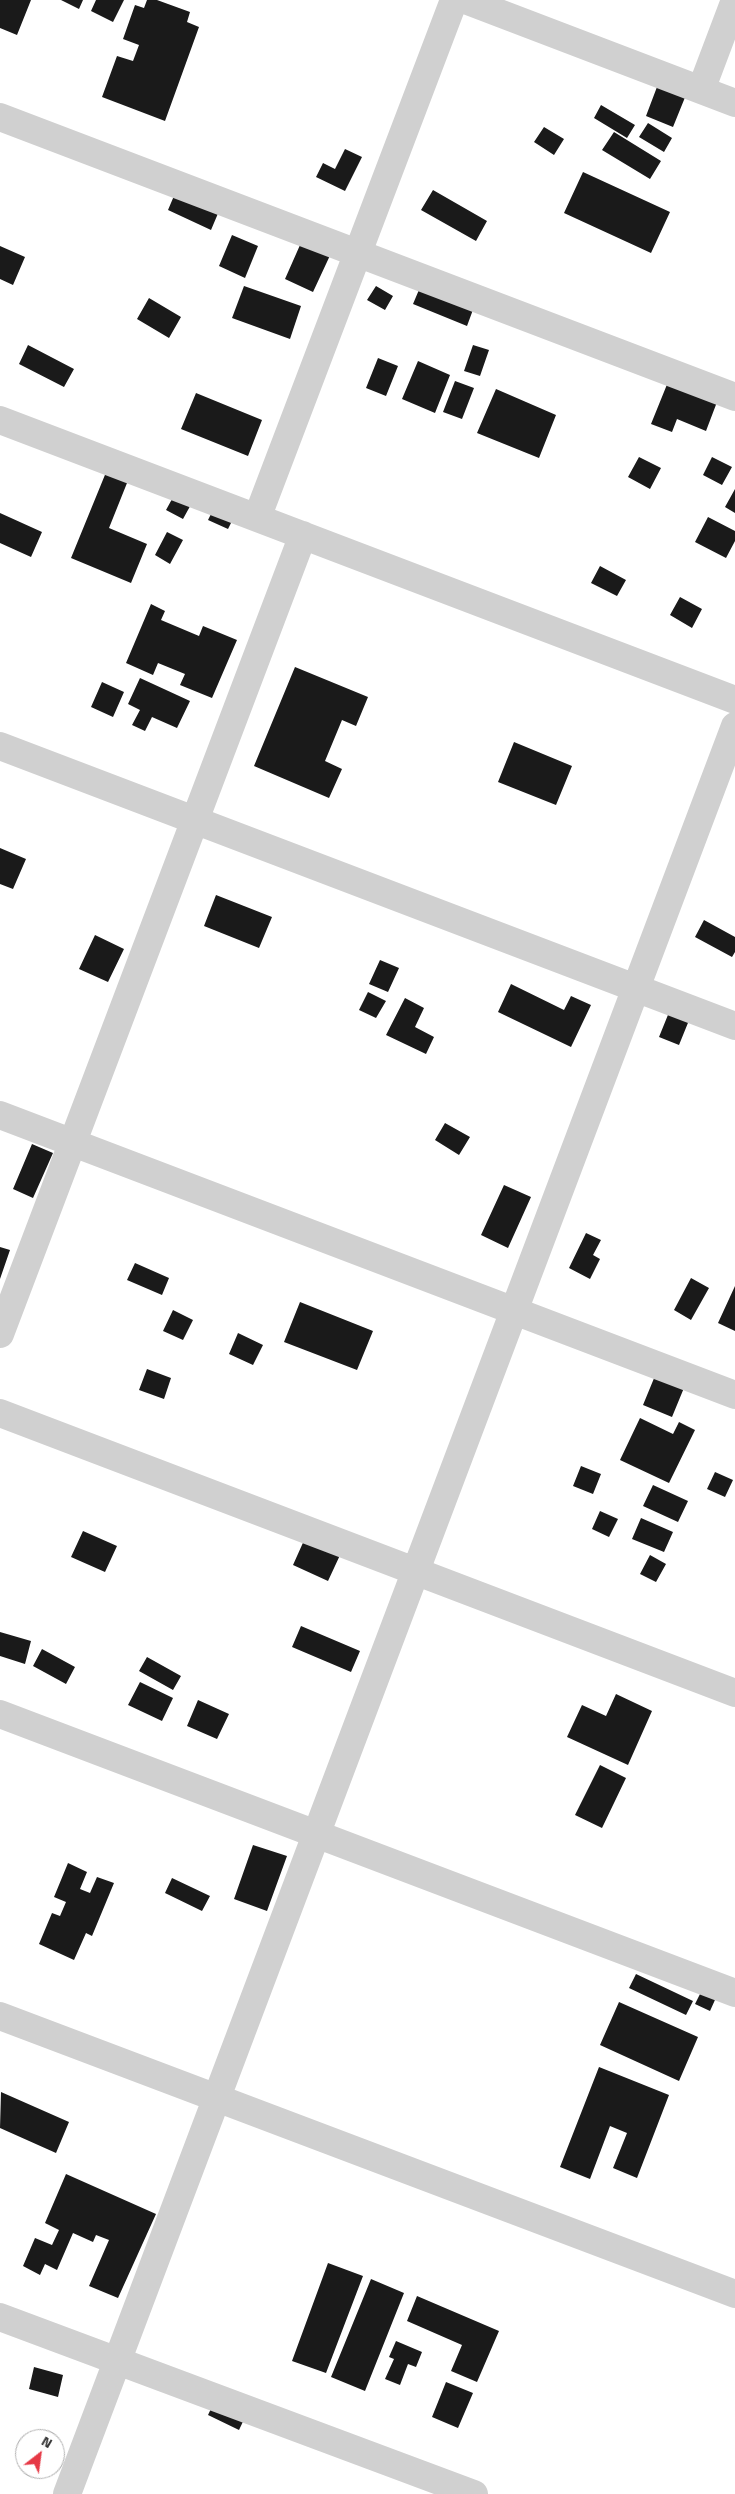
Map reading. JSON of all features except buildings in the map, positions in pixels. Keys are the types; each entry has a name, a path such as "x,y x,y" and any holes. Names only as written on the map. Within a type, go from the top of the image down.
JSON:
{"street":[{"path":"258,518 454,0"},
{"path":"465,0 735,103"},
{"path":"701,90 734,0"},
{"path":"0,117 735,397"},
{"path":"0,420 735,700"},
{"path":"0,1334 303,535"},
{"path":"67,2494 735,726"},
{"path":"0,746 735,1026"},
{"path":"0,1115 735,1395"},
{"path":"0,1413 735,1693"},
{"path":"0,1714 735,1994"},
{"path":"0,2016 735,2294"},
{"path":"0,2317 474,2494"}]}
